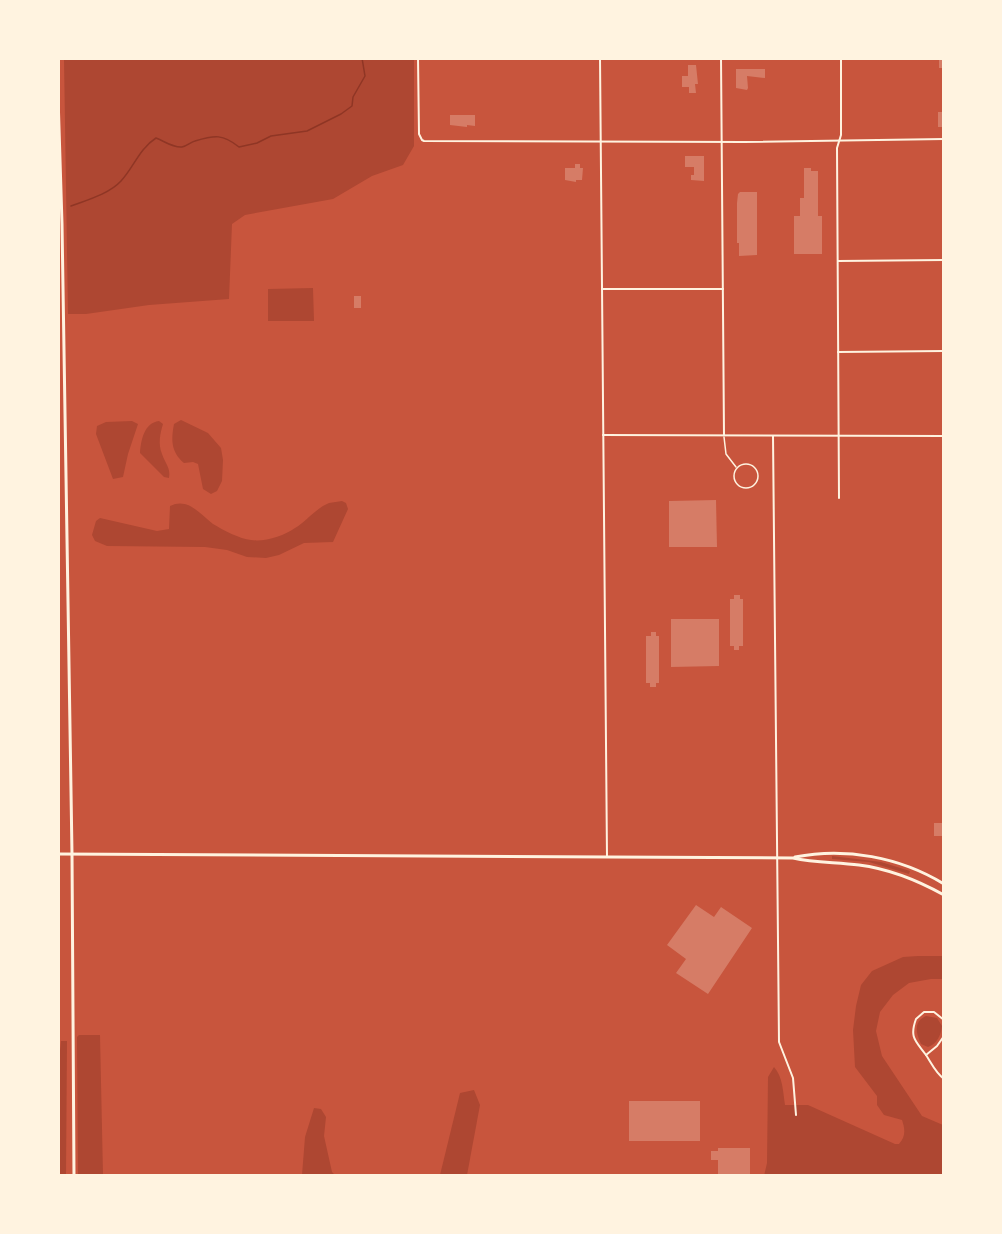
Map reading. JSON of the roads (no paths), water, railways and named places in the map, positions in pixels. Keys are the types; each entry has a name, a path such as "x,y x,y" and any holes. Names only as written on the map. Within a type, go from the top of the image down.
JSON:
{"street":[{"path":"418,58 419,134 424,141 722,142 944,139"},
{"path":"600,58 607,857"},
{"path":"721,58 724,435"},
{"path":"839,498 837,148 840,140 841,58"},
{"path":"58,96 72,854 74,1176"},
{"path":"837,261 944,260"},
{"path":"602,289 723,289"},
{"path":"838,352 944,351"},
{"path":"603,435 944,436"},
{"path":"773,436 779,1042 793,1078 796,1115"},
{"path":"793,858 819,853 857,854 897,862 944,884"},
{"path":"58,854 793,858 874,867 916,880 944,896"},
{"path":"944,1020 937,1013 929,1011 920,1014 916,1019 913,1032 914,1040 926,1055 933,1069 944,1079"},
{"path":"926,1055 944,1036"}],"lane":[{"path":"724,435 726,454 737,468"},
{"path":"746,464 753,466 758,473 755,485 744,488 737,485 734,477 737,468 746,464"}],"waterway":[{"path":"71,206 98,196 116,186 126,176 145,147 156,138 182,147 202,139 218,137 239,147 257,143 271,136 307,131 341,114 352,106 353,97 365,76 362,58"}]}
